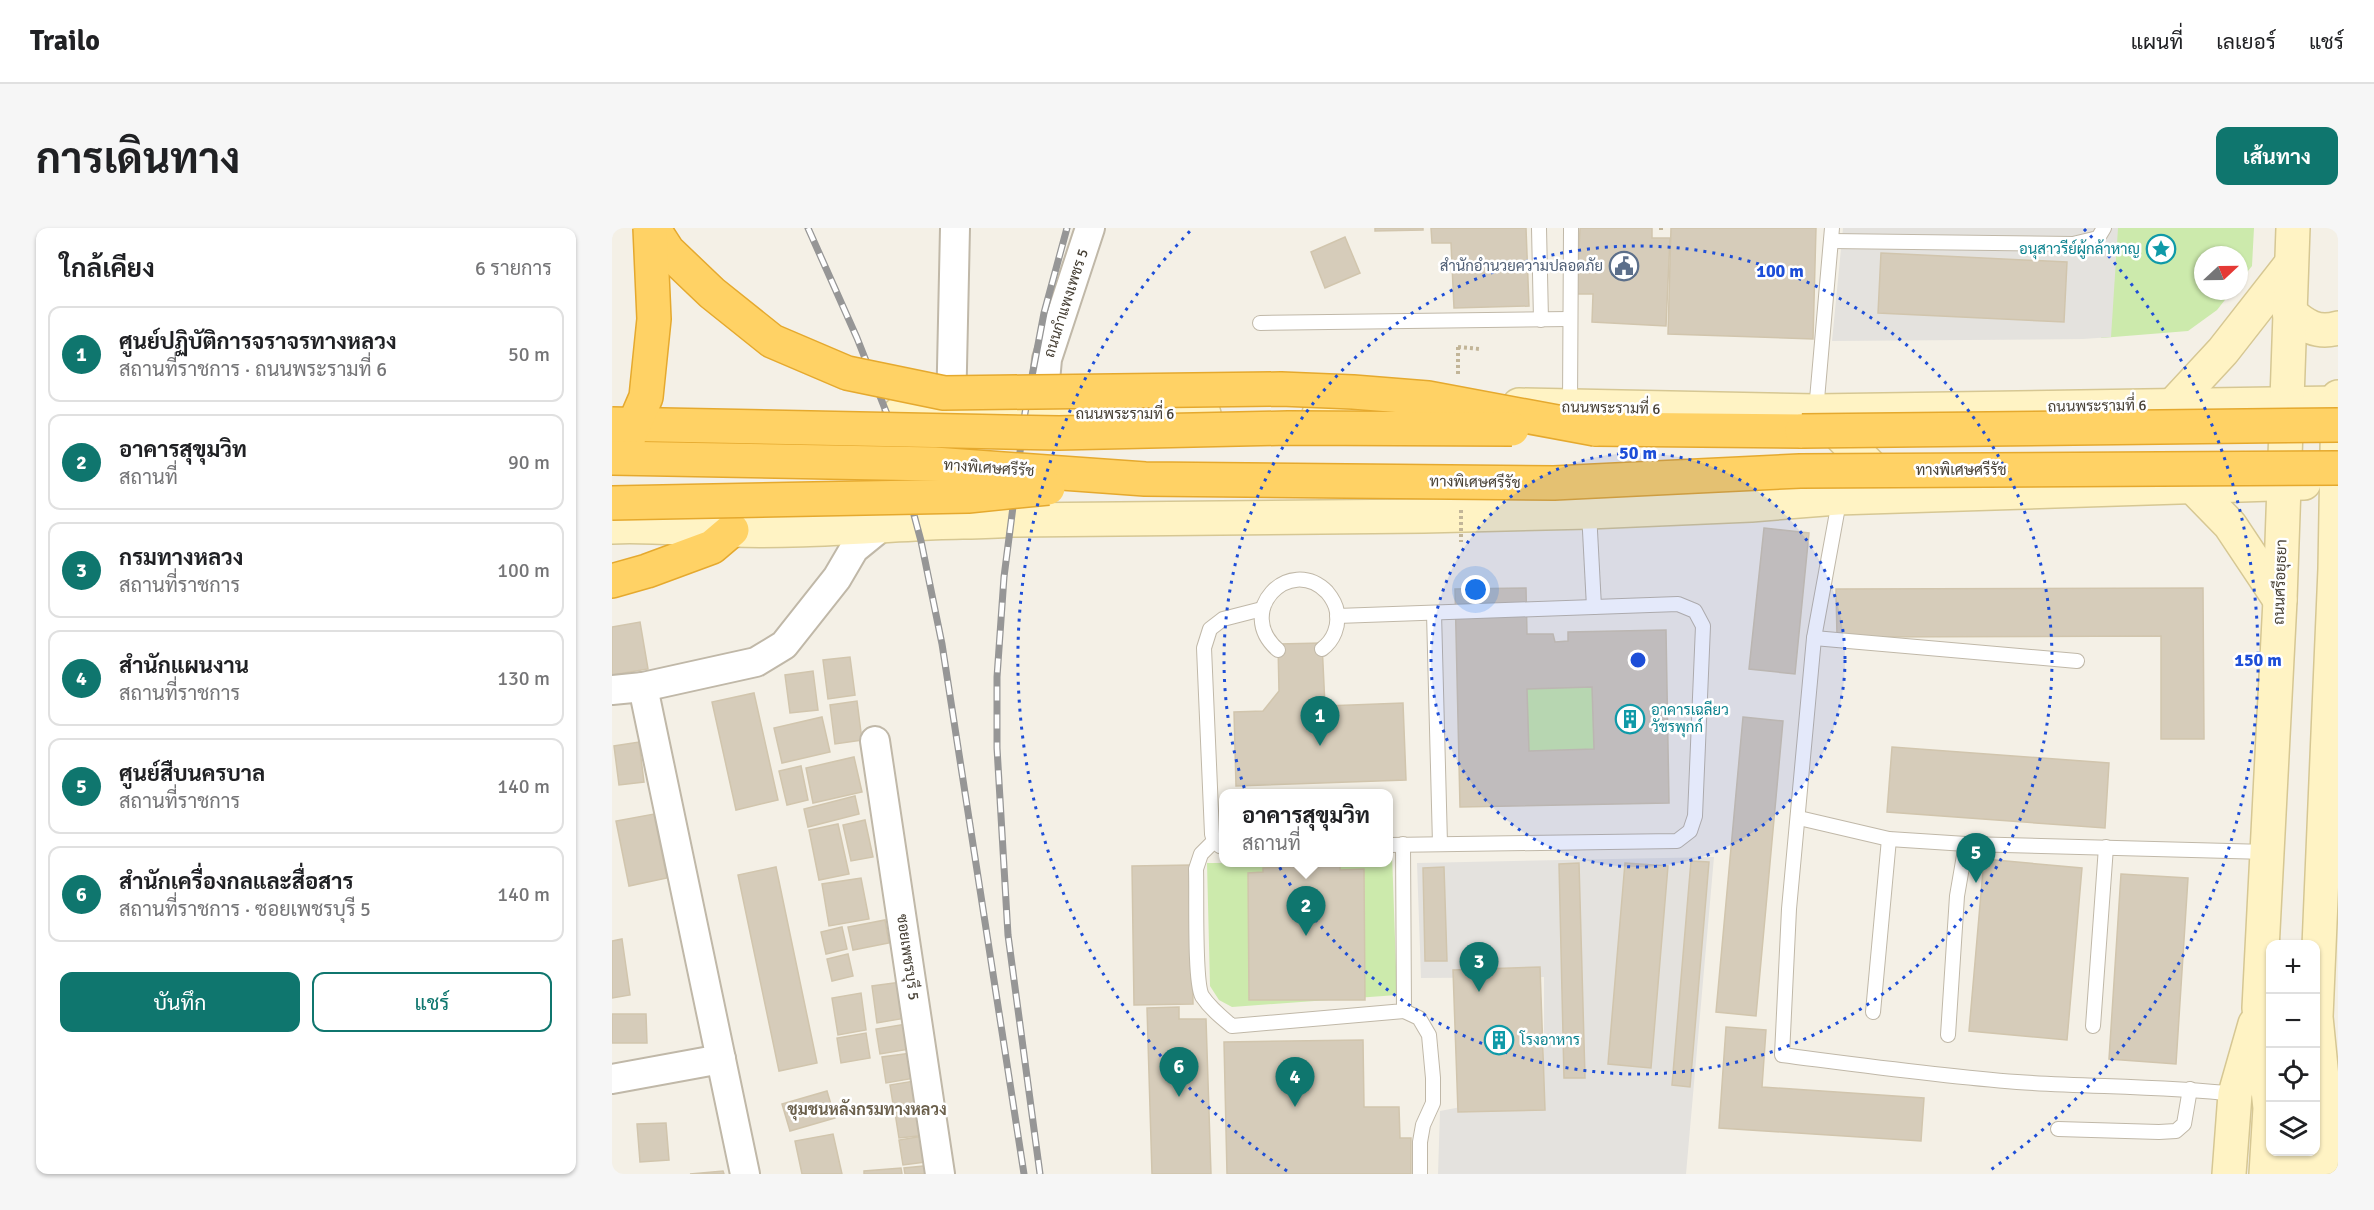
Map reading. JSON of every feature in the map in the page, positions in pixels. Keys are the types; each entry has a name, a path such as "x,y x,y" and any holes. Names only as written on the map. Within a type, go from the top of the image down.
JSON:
{"highway":[{"path":"651,228 668,251 704,286 772,341 847,373 944,393 1281,389 1364,393 1428,398 1595,429"},
{"path":"612,476 646,398 654,319 651,228"},
{"path":"612,424 1059,433 1288,428 1802,431 2338,425"},
{"name":"ทางพิเศษศรีรัช","path":"612,458 934,464 1145,479 1554,483 1800,471 2337,478"},
{"path":"612,503 968,496 1145,479"},
{"path":"612,581 712,547 732,530"}],"main road":[{"name":"ถนนศรีอยุธยา","path":"2266,1174 2270,1108 2259,1008 2280,600 2293,228"},
{"path":"2173,405 2223,351 2291,264"},
{"path":"2289,312 2303,324 2315,330 2328,331 2338,328"},
{"path":"2318,994 2332,797 2338,395"},
{"name":"ถนนพระรามที่ 6","path":"612,412 1309,415 1496,405 1816,411 2338,403"},
{"path":"1816,411 1899,496"},
{"path":"884,414 897,525"},
{"path":"612,527 645,526 732,530 982,523 1011,520 1589,512 1750,505 1837,498 2284,483 2337,478"},
{"path":"2192,486 2230,525 2280,600"},
{"name":"ถนนศรีอยุธยา","path":"2229,1174 2235,1094 2259,1008"},
{"path":"2319,1048 2325,1108 2322,1174"},
{"path":"2292,1174 2294,1156"}],"street":[{"path":"951,414 955,228"},
{"name":"ถนนกำแพงเพชร 5","path":"1042,414 1047,359 1090,228"},
{"path":"612,690 643,687 756,662 784,645 837,578 854,549 897,525"},
{"path":"643,687 745,1174"},
{"name":"ซอยเพชรบุรี 5","path":"875,741 940,1174"},
{"path":"612,1079 721,1059"}],"lane":[{"path":"1539,228 1541,320"},
{"path":"1570,407 1571,228"},
{"path":"1816,411 1832,234 2073,244 2098,238 2104,228"},
{"path":"1260,323 1570,319"},
{"path":"1837,498 1838,507 1814,638 1789,909 1782,1055 1946,1076 2019,1082 2190,1089 2235,1094"},
{"path":"1589,512 1594,607"},
{"path":"1278,650 1264,633 1261,621 1262,609 1267,598 1275,589 1285,582 1297,580 1310,581 1322,587 1331,597 1337,616 1334,635 1322,649"},
{"path":"1337,616 1678,604 1695,611 1703,626 1695,816 1690,831 1677,842 1393,845"},
{"path":"1262,609 1223,619 1210,629 1204,648 1212,834 1219,844 1201,854 1196,869 1198,974 1201,994 1215,1012 1232,1026 1404,1011 1419,1018 1429,1035 1434,1078 1433,1103 1423,1125 1420,1142 1420,1174"},
{"path":"1434,613 1440,844"},
{"path":"1814,638 2077,661"},
{"path":"1799,818 1889,839 1966,844 2267,852"},
{"path":"1873,1012 1889,839"},
{"path":"1403,844 1404,1011"},
{"path":"1948,1035 1957,896 1966,844"},
{"path":"2093,1026 2106,847"},
{"path":"2058,1130 2176,1131 2184,1124 2190,1089"}],"path":[{"path":"1458,347 1480,349"}],"green space":[{"path":"2114,228 2254,228 2252,266 2248,271 2248,246 2194,246 2194,300 2225,300 2217,310 2188,331 2101,338"},
{"path":"1592,687 1594,749 1529,751 1527,689"},
{"path":"1207,863 1219,863 1219,867 1392,867 1397,995 1232,1007 1219,1000 1210,986"}],"shaded area":[{"path":"1843,228 2118,228 2111,337 1832,341"},
{"path":"1714,857 1686,1174 1438,1174 1440,1111 1544,1091 1544,977 1421,978 1417,863"}],"building":[{"path":"1375,228 1423,228 1423,230 1375,231"},
{"path":"1431,228 1526,228 1529,306 1454,308 1451,243 1432,243"},
{"name":"สำนักอำนวยความปลอดภัย","path":"1580,228 1652,228 1652,238 1670,238 1666,326 1592,322 1593,294 1577,294"},
{"path":"1671,228 1816,228 1813,339 1668,334"},
{"path":"1345,237 1360,273 1325,288 1311,252"},
{"path":"1881,253 2067,262 2064,322 1878,313"},
{"path":"1764,528 1809,533 1795,674 1749,669"},
{"name":"อาคารเฉลียว วัชรพุกก์","path":"1526,588 1527,634 1553,634 1555,642 1568,641 1568,632 1666,630 1669,803 1460,807 1455,589","holes":["1592,687 1594,749 1529,751 1527,689"]},
{"path":"2203,588 2204,739 2161,739 2161,636 1837,637 1836,589"},
{"path":"640,622 648,669 612,675 612,627"},
{"path":"1322,643 1325,706 1403,703 1406,780 1236,786 1234,712 1263,711 1279,691 1278,644"},
{"path":"850,657 855,695 828,699 823,660"},
{"path":"813,671 818,710 790,713 785,675"},
{"path":"754,693 778,800 736,810 712,702"},
{"path":"857,701 862,740 835,744 830,705"},
{"path":"822,717 830,752 782,763 774,728"},
{"path":"1743,717 1783,721 1756,1016 1716,1012"},
{"path":"639,742 644,782 619,785 614,746"},
{"path":"1892,747 2109,763 2105,828 1887,812"},
{"path":"854,757 862,792 813,803 806,768"},
{"path":"801,766 808,800 787,805 779,771"},
{"path":"855,796 859,814 808,827 804,809"},
{"path":"654,814 667,878 629,886 616,821"},
{"path":"865,820 873,857 851,861 843,825"},
{"path":"838,824 849,874 819,880 809,830"},
{"path":"1984,859 2082,868 2067,1040 1969,1031"},
{"path":"1691,861 1709,862 1690,1087 1672,1085"},
{"path":"1579,863 1585,1078 1564,1078 1559,864"},
{"path":"1625,863 1668,866 1651,1068 1608,1064"},
{"path":"1191,865 1193,1004 1134,1005 1132,866"},
{"path":"776,867 817,1063 779,1071 738,875"},
{"path":"1444,867 1447,961 1425,961 1423,868"},
{"path":"1263,868 1364,869 1365,1000 1249,1000 1248,873 1263,872"},
{"path":"2121,874 2188,878 2176,1064 2109,1059"},
{"path":"861,878 869,919 829,926 822,884"},
{"path":"885,920 889,943 853,950 848,927"},
{"path":"842,927 847,949 826,954 821,932"},
{"path":"622,939 630,995 612,998 612,941"},
{"path":"848,954 853,976 832,981 827,959"},
{"name":"โรงอาหาร","path":"1540,967 1545,1110 1458,1112 1453,970"},
{"path":"901,982 906,1018 877,1023 872,986"},
{"path":"861,993 866,1030 838,1035 832,998"},
{"path":"1179,1007 1179,1019 1206,1019 1211,1174 1152,1174 1147,1008"},
{"path":"612,1014 646,1014 647,1043 612,1043"},
{"path":"906,1024 910,1049 880,1054 876,1029"},
{"path":"1726,1027 1766,1030 1762,1087 1924,1098 1921,1141 1719,1128"},
{"path":"866,1033 870,1058 841,1063 837,1038"},
{"path":"1363,1040 1364,1107 1399,1107 1400,1138 1411,1138 1411,1174 1227,1174 1224,1042"},
{"path":"911,1053 915,1078 886,1083 882,1057"},
{"path":"920,1080 923,1105 894,1110 890,1085"},
{"path":"827,1091 835,1118 790,1131 782,1104"},
{"path":"925,1109 928,1135 899,1138 895,1113"},
{"path":"666,1123 669,1160 640,1162 637,1124"},
{"path":"833,1134 842,1174 802,1174 795,1141"},
{"path":"929,1135 933,1161 903,1165 899,1140"},
{"path":"933,1165 935,1174 905,1174 904,1168"},
{"path":"901,1168 902,1174 864,1174 864,1171"},
{"path":"723,1171 724,1174 690,1174"}],"railway":[{"path":"808,228 857,338 887,414 921,541 942,644 1024,1174"},
{"path":"1040,1174 1008,935 997,748 997,677 1004,577 1025,413 1044,313 1067,228"}],"place":[{"name":"อนุสาวรีย์ผู้กล้าหาญ","path":"2161,249"},
{"name":"สำนักอำนวยความปลอดภัย","path":"1624,266"},
{"name":"อาคารเฉลียว วัชรพุกก์","path":"1630,719"},
{"name":"ศูนย์ปฏิบัติการจราจรทางหลวง","path":"1320,746"},
{"name":"ศูนย์สืบนครบาล","path":"1976,883"},
{"name":"อาคารสุขุมวิท","path":"1306,936"},
{"name":"กรมทางหลวง","path":"1479,992"},
{"name":"โรงอาหาร","path":"1499,1040"},
{"name":"สำนักเครื่องกลและสื่อสาร","path":"1179,1097"},
{"name":"สำนักแผนงาน","path":"1295,1107"}],"district":[{"name":"ชุมชนหลังกรมทางหลวง","path":"867,1109"}]}
